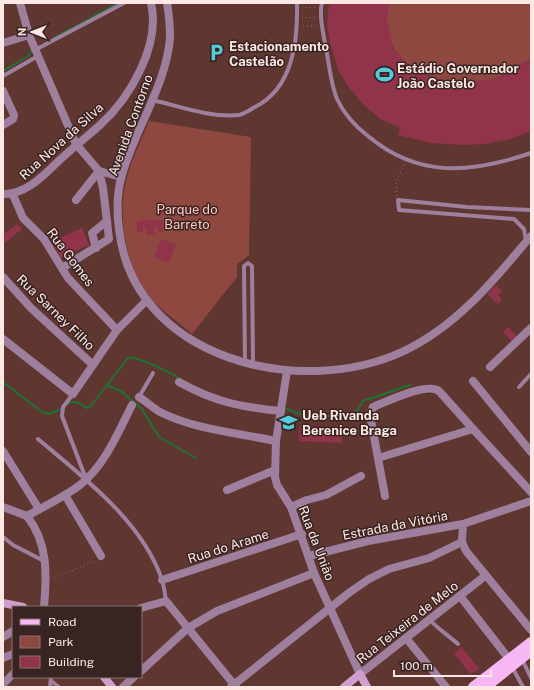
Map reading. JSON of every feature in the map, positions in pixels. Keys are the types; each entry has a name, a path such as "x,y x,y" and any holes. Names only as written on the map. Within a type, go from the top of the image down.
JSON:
{"main road":[{"path":"3,603 18,606"},
{"path":"492,685 531,642"},
{"path":"473,687 511,663 522,659 531,652"},
{"path":"360,674 368,687"},
{"name":"Rua Teixeira de Melo","path":"344,687 360,674"},
{"path":"105,678 112,687"}],"street":[{"path":"20,3 29,36 76,144 99,171 107,221 108,239 96,248 62,268"},
{"name":"Rua Nova da Silva","path":"3,194 13,195 33,184 76,144 101,124 121,101 142,70 150,48 151,3"},
{"name":"Avenida Contorno","path":"167,3 170,38 167,52 161,77 121,177 118,220 122,248 131,274 146,301 174,327 214,352 249,364 287,371 324,372 375,362 405,350 437,332 468,307 529,239"},
{"path":"3,42 29,36"},
{"path":"3,91 14,115 13,120 3,125"},
{"path":"99,171 121,177"},
{"path":"76,200 99,171"},
{"name":"Rua Gomes","path":"13,195 23,218 44,239 74,284 117,330"},
{"path":"96,248 92,233 107,221"},
{"name":"Rua Sarney Filho","path":"3,277 31,308 93,365"},
{"path":"3,340 73,394 117,330 146,301"},
{"path":"490,367 531,328"},
{"name":"Rua da União","path":"287,371 276,441 276,485 291,507 302,534 314,573 360,674"},
{"path":"473,381 531,452"},
{"path":"179,382 206,396 230,404 281,408"},
{"path":"385,496 371,410 373,407 413,392 430,388 437,389 531,492"},
{"path":"139,397 161,412 176,418 238,435 276,441"},
{"path":"27,516 65,495 86,479 112,444 132,405"},
{"path":"378,458 473,429"},
{"path":"3,450 39,509"},
{"path":"227,490 275,470"},
{"path":"291,507 307,500 326,495 361,476"},
{"path":"65,495 101,556"},
{"name":"Estrada da Vitória","path":"309,556 368,541 463,524 531,501"},
{"path":"3,507 27,516 39,533 43,546 46,582 44,606"},
{"name":"Estrada da Vitória","path":"462,542 463,524"},
{"name":"Rua do Arame","path":"162,580 302,534"},
{"path":"142,608 166,601 234,686 330,607 374,576 389,569 429,558 462,542 466,551 485,576 531,630"},
{"path":"142,670 188,628 217,611 314,573"},
{"name":"Rua Teixeira de Melo","path":"360,674 485,576"},
{"path":"460,596 511,663"},
{"path":"3,637 12,632"},
{"path":"406,638 446,687"},
{"path":"3,684 12,675"},
{"path":"123,687 133,678"}],"lane":[{"path":"3,76 35,50 124,3"},
{"path":"321,5 322,26 336,98 357,127 389,152 406,161 432,167 460,168 484,166 531,153"},
{"path":"151,100 209,113 226,115 241,114 271,98 283,84 291,62 297,18 297,6"},
{"path":"529,239 524,229 514,219 399,210 398,200 467,207 531,210"},
{"path":"248,263 252,266 249,364 244,266 248,263"},
{"path":"139,397 153,373"},
{"path":"519,387 531,374"},
{"path":"73,394 63,406 62,416 86,479"},
{"path":"38,439 86,479 137,533 147,547 162,580 166,601"},
{"path":"3,537 13,545 44,562"},
{"path":"429,619 436,627 444,631 458,644"},
{"path":"522,659 531,678"},
{"path":"511,663 523,687"},
{"path":"50,687 51,679"},
{"path":"51,679 59,687"}],"path":[{"path":"297,6 321,5"},
{"path":"297,18 322,17"},
{"path":"296,27 322,26"},
{"path":"398,200 396,182 406,161"},
{"path":"46,582 100,559 101,556"}],"green space":[{"path":"389,3 531,3 531,58 500,77 480,82 459,82 438,79 419,71 403,60 392,45 387,26"},
{"name":"Parque do Barreto","path":"149,121 251,137 249,255 237,264 237,277 192,334 150,298 142,286 129,257 123,226 123,195 133,158"}],"building":[{"name":"Estádio Governador João Castelo","path":"329,3 389,3 387,22 393,48 411,68 430,77 450,81 486,80 500,77 531,58 531,131 511,139 486,144 462,145 431,143 398,135 400,128 380,119 362,103 350,89 339,72 330,43 327,25"},
{"path":"163,220 163,232 158,232 158,227 155,227 155,235 146,235 146,227 143,227 143,232 137,232 137,221"},
{"path":"17,224 22,229 3,244 3,235"},
{"path":"82,228 89,245 60,258 53,241"},
{"path":"161,239 176,244 169,263 154,257"},
{"path":"496,285 502,291 498,295 502,299 498,304 487,294"},
{"path":"508,327 517,336 512,341 503,332"},
{"path":"300,426 341,428 342,443 299,441"},
{"path":"461,647 480,669 470,674 454,653"}],"waterway":[{"path":"54,38 119,3"},
{"path":"3,71 27,57 33,49"},
{"path":"66,405 75,402 87,408 91,406 128,358 147,362 181,379"},
{"path":"3,382 42,412 49,414 63,408"},
{"path":"284,408 306,416 354,416 363,401 410,385"},
{"path":"108,386 122,392 142,409 159,437 196,458"}],"place":[{"name":"Estacionamento Castelão","path":"216,53"},
{"name":"Estádio Governador João Castelo","path":"384,75"},
{"name":"Ueb Rivanda Berenice Braga","path":"289,422"}]}
